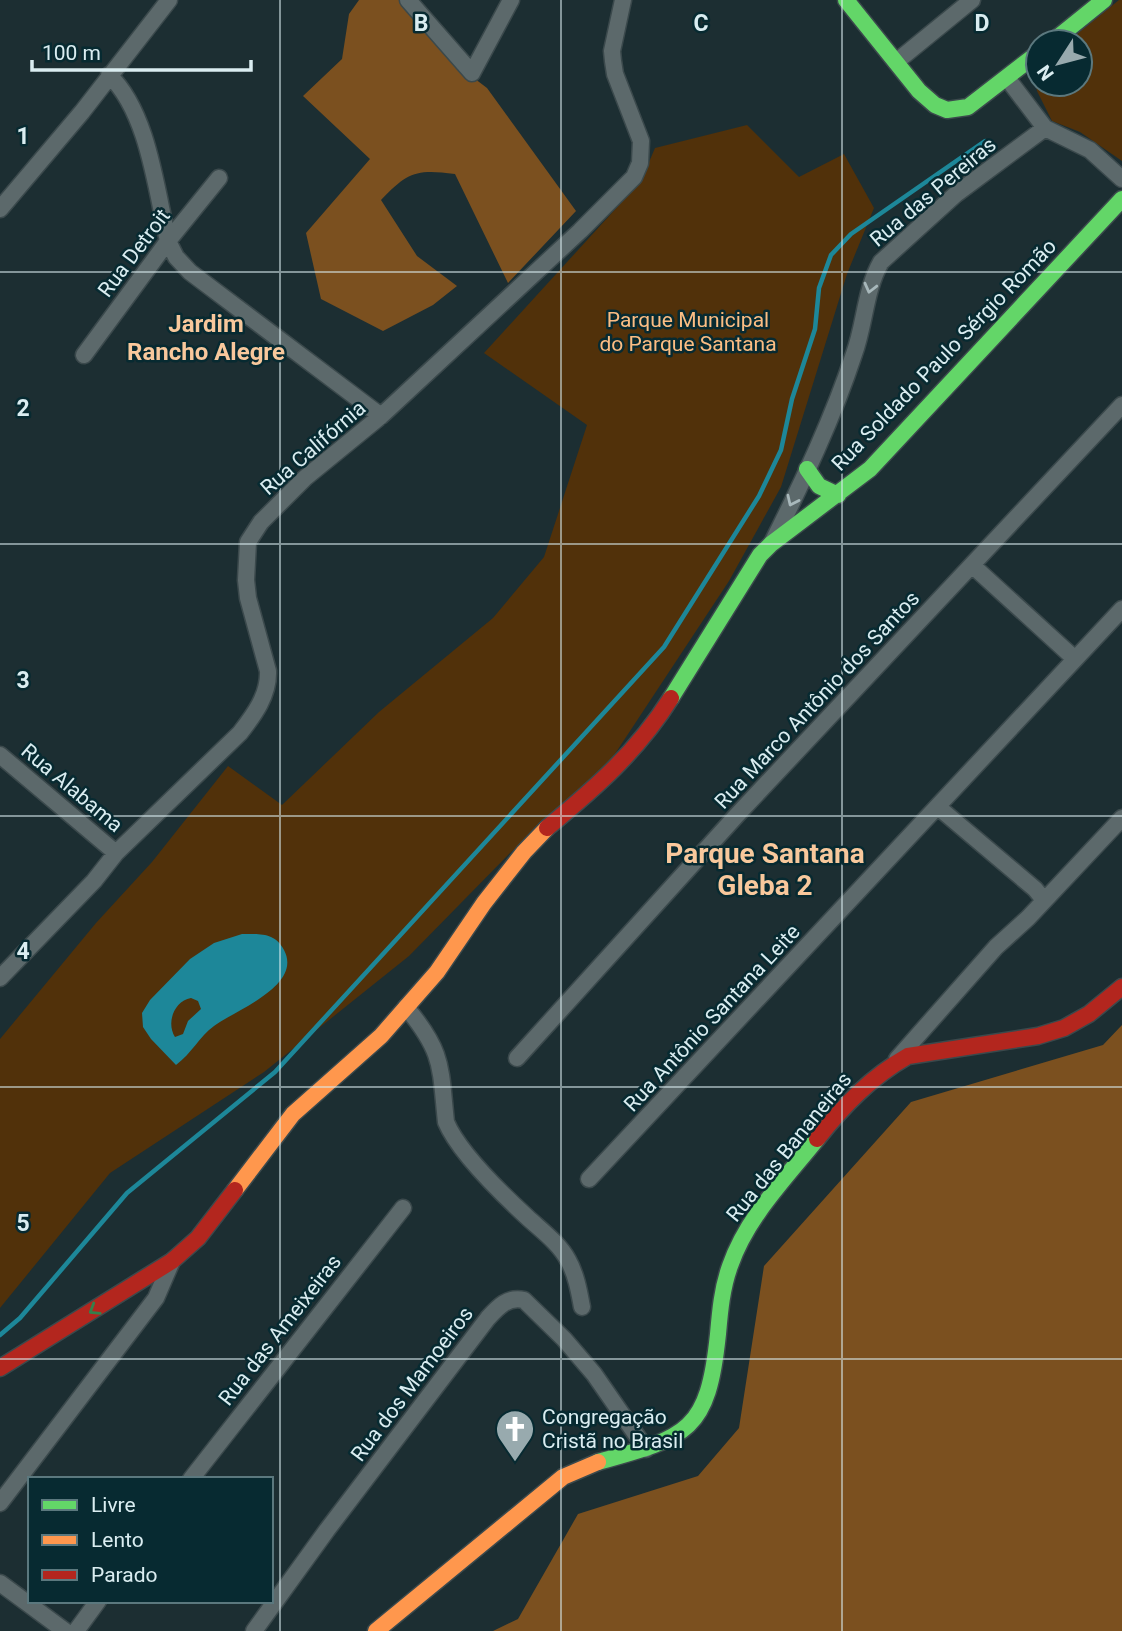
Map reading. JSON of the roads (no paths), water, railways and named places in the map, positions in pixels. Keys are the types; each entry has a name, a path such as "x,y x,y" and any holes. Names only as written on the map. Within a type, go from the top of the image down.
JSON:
{"street":[{"path":"0,209 82,112 169,0"},
{"path":"408,0 472,73 511,0"},
{"name":"Rua Califórnia","path":"0,978 94,881 116,853 240,733 261,702 268,682 268,671 248,598 246,580 248,542 261,522 304,478 381,416 597,215 634,177 640,163 641,141 615,74 612,51 623,0"},
{"path":"846,0 919,92 941,109 958,111 968,107 1024,64"},
{"path":"896,62 972,0"},
{"path":"1069,28 1104,0"},
{"path":"109,75 126,93 141,126 168,241 176,257 190,272 381,416"},
{"path":"1007,78 1045,128 1090,150 1122,179"},
{"name":"Rua das Pereiras","path":"771,544 807,469 855,353 873,276 881,262 956,194 1045,128"},
{"name":"Rua Detroit","path":"84,355 168,241 219,178"},
{"name":"Rua Soldado Paulo Sérgio Romão","path":"0,1503 156,1298 172,1261 198,1237 293,1114 381,1036 437,972 484,902 524,852 544,830 607,778 654,724 760,555 870,468 1122,199"},
{"name":"Rua Marco Antônio dos Santos","path":"517,1058 737,815 1122,405"},
{"path":"807,469 819,488 838,495"},
{"path":"973,566 1075,659"},
{"name":"Rua Antônio Santana Leite","path":"589,1179 1122,609"},
{"name":"Rua Alabama","path":"0,755 116,853"},
{"path":"938,807 1035,889 1044,900"},
{"name":"Rua das Bananeiras","path":"376,1631 563,1477 589,1464 646,1448 683,1430 697,1417 708,1394 723,1289 730,1266 744,1234 768,1200 853,1097 893,1063 921,1034 996,947 1028,918 1122,818"},
{"path":"893,1063 908,1056 1038,1036 1063,1028 1089,1014 1122,987"},
{"path":"406,1007 424,1030 439,1058 446,1122 450,1130 509,1200 553,1240 567,1257 582,1307"},
{"name":"Rua das Ameixeiras","path":"193,1477 403,1208"},
{"path":"0,1368 172,1261"},
{"path":"129,1288 156,1298"},
{"name":"Rua dos Mamoeiros","path":"254,1631 488,1318 506,1302 524,1300 564,1339 594,1374 646,1448"},
{"path":"0,1583 65,1631"},
{"path":"76,1631 97,1603"}],"water":[{"path":"242,934 271,937 284,950 287,963 284,975 264,996 209,1030 176,1065 143,1027 142,1013 150,1000 190,959 214,943","holes":["191,998 198,1001 201,1009 188,1021 183,1034 175,1037 171,1025 176,1008"]}],"waterway":[{"path":"0,1335 20,1318 127,1193 275,1072 664,647 759,496 781,450 792,399 815,329 819,288 831,255 851,234 985,141"}],"place":[{"name":"Congregação Cristã no Brasil","path":"515,1463"}],"district":[{"name":"Jardim Rancho Alegre","path":"206,338"},
{"name":"Parque Santana Gleba 2","path":"765,869"}],"park label":[{"name":"Parque Municipal do Parque Santana","path":"688,332"}]}
